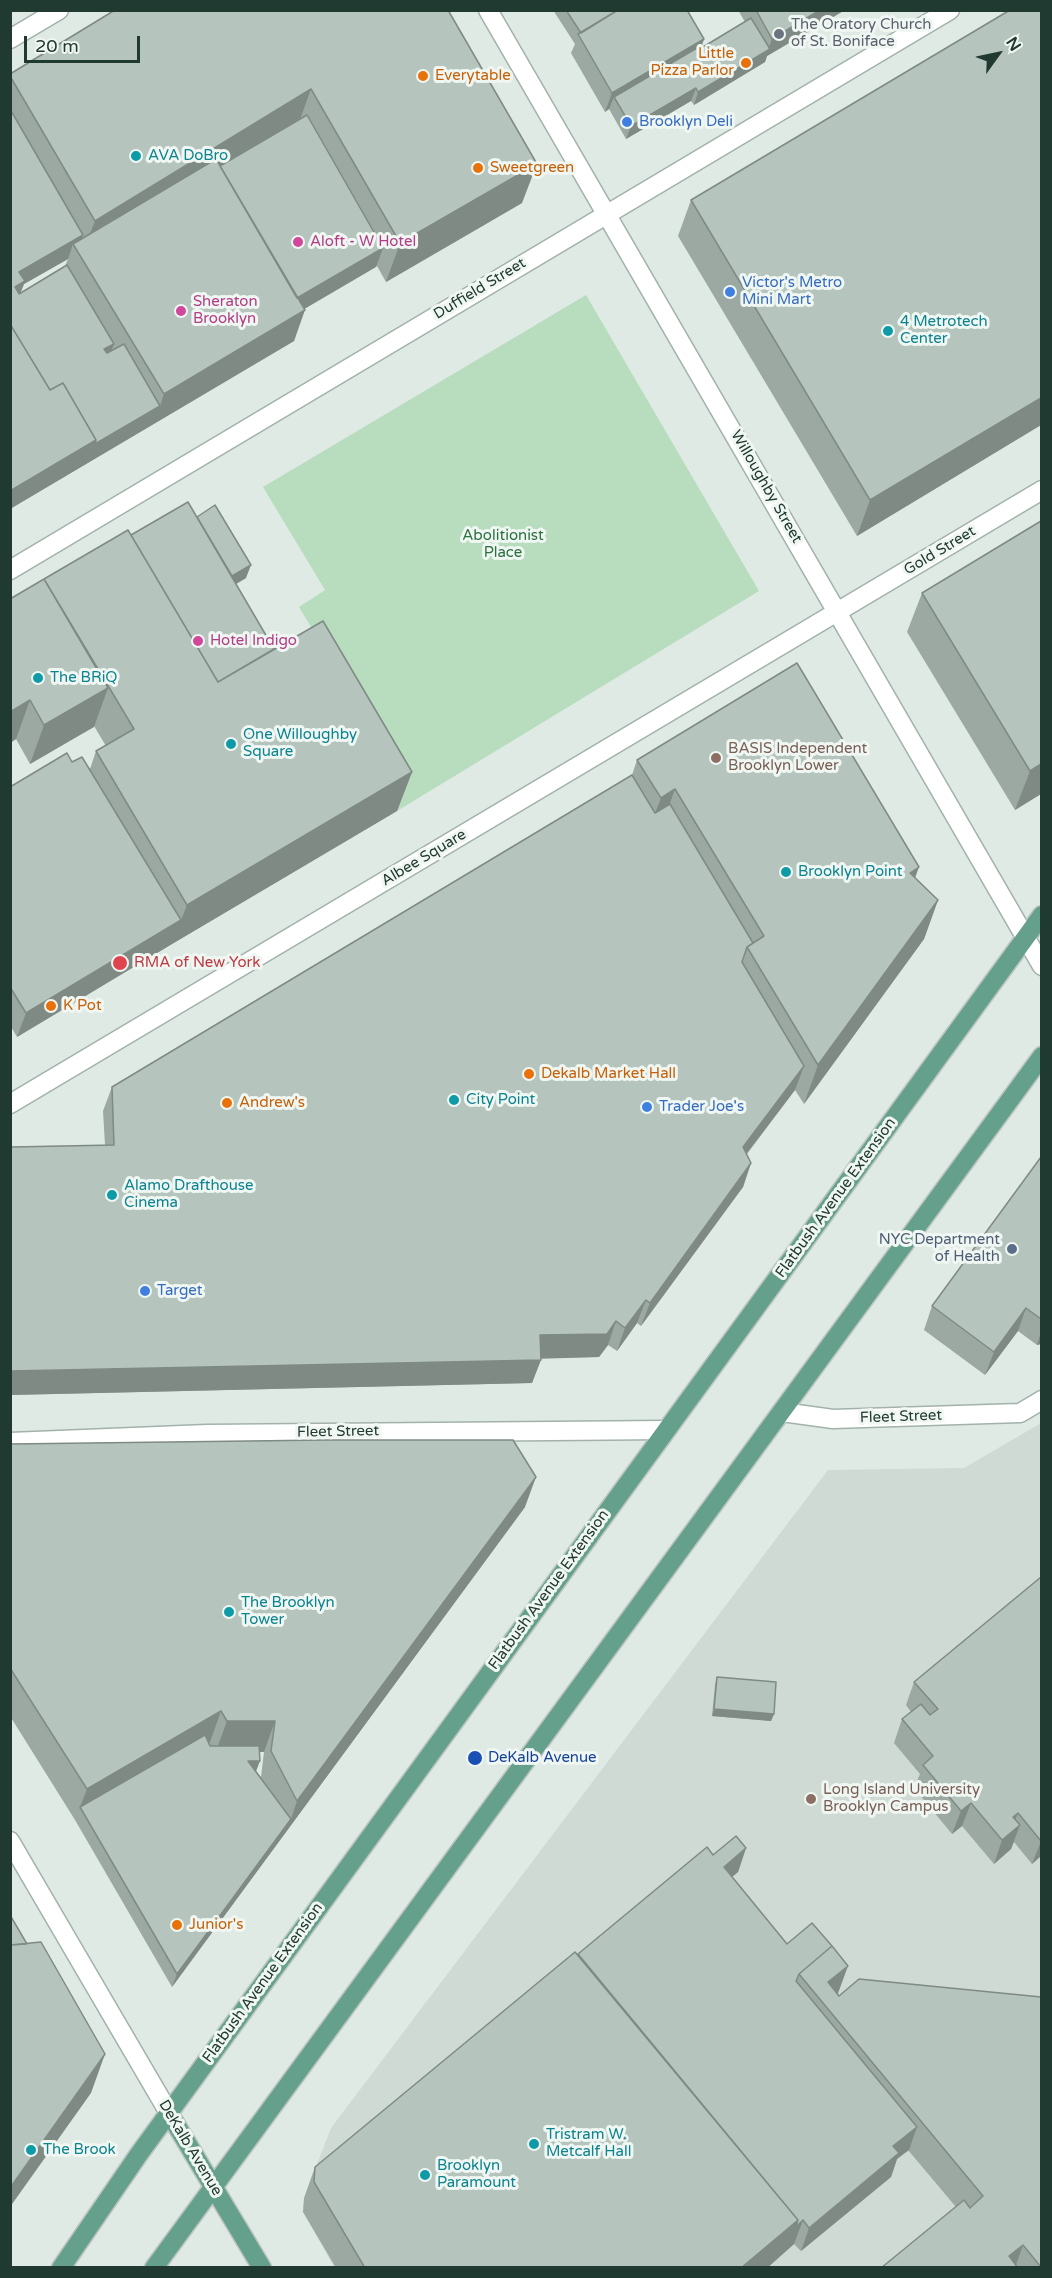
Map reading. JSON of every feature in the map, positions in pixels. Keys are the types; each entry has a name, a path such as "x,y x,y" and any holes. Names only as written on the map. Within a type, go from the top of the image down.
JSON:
{"main road":[{"name":"Flatbush Avenue Extension","path":"60,2268 169,2113 1041,915"},
{"path":"154,2268 1041,1056"},
{"name":"DeKalb Avenue","path":"169,2113 262,2268"}],"street":[{"path":"10,39 59,10"},
{"name":"Willoughby Street","path":"488,10 608,213 1041,966"},
{"name":"Duffield Street","path":"10,570 950,10"},
{"name":"Gold Street","path":"838,611 1041,490"},
{"name":"Albee Square","path":"10,1104 838,611"},
{"name":"Fleet Street","path":"782,1412 833,1419 1020,1413 1041,1400"},
{"name":"Fleet Street","path":"10,1442 207,1434 666,1430"},
{"name":"DeKalb Avenue","path":"10,1841 169,2113"}],"shaded area":[{"name":"Long Island University Brooklyn Campus","path":"1041,1423 1041,2267 334,2267 303,2212 304,2198 331,2128 828,1470 964,1468"}],"green space":[{"name":"Abolitionist Place","path":"586,295 759,591 397,811 368,761 380,742 299,607 325,590 263,487"}],"building":[{"name":"AVA DoBro","path":"115,10 448,10 537,164 400,243 311,89 95,221 10,74"},
{"path":"566,10 618,10 581,33"},
{"path":"618,10 687,10 704,39 612,93 578,34"},
{"path":"756,10 820,10 772,39"},
{"name":"4 Metrotech Center","path":"1010,10 1041,10 1041,398 870,500 691,200"},
{"path":"751,18 770,49 698,92 696,88 631,126 614,97"},
{"path":"10,109 83,235 19,272 25,281 15,287 19,294 67,265 114,344 104,349 107,353 124,344 160,406 95,444 96,440 63,383 50,390 10,324"},
{"name":"Aloft - W Hotel","path":"307,115 383,248 297,298 220,166"},
{"name":"Sheraton Brooklyn","path":"216,159 305,310 164,394 73,244"},
{"path":"10,324 50,390 63,383 96,440 10,491"},
{"path":"188,502 274,649 218,682 131,535"},
{"path":"215,505 251,565 232,576 197,517"},
{"path":"1041,521 1041,764 1030,771 922,593"},
{"name":"One Willoughby Square","path":"128,530 218,682 323,621 412,772 187,905 96,751 134,729 44,579"},
{"path":"44,579 108,688 44,725 30,700 10,712 10,599"},
{"name":"Brooklyn Point","path":"797,663 919,867 910,873 938,900 818,1065 747,947 764,936 675,789 661,798 637,760"},
{"path":"67,753 72,762 82,757 181,920 26,1013 10,987 10,787"},
{"name":"City Point","path":"632,775 655,813 670,804 753,943 747,947 742,962 804,1066 743,1147 751,1163 650,1303 646,1300 625,1328 616,1321 607,1334 540,1335 541,1360 10,1371 10,1148 114,1145 112,1087"},
{"name":"NYC Department of Health","path":"1041,1157 1041,1319 1026,1308 994,1352 932,1306"},
{"name":"The Brooklyn Tower","path":"513,1440 536,1477 297,1801 271,1751 275,1721 227,1721 221,1711 87,1789 10,1668 10,1444"},
{"path":"1041,1577 1041,1841 1018,1813 1013,1817 1020,1825 1002,1840 971,1803 961,1811 923,1765 933,1756 902,1719 921,1704 930,1715 938,1709 914,1682"},
{"path":"717,1677 776,1682 774,1714 714,1709"},
{"name":"Junior's","path":"205,1735 210,1746 259,1746 260,1761 248,1761 291,1819 177,1974 80,1807"},
{"path":"736,1836 746,1848 724,1867 787,1944 812,1923 832,1946 799,1974 796,1981 917,2127 893,2146 899,2153 809,2228 803,2220 796,2227 798,2220 578,1954 707,1847 713,1855"},
{"path":"10,1915 27,1944 10,1945"},
{"name":"The Brook","path":"41,1942 105,2054 10,2188 10,1945"},
{"path":"832,1946 848,1966 828,1982 839,1996 859,1979 1041,1997 1041,2267 1023,2245 1009,2256 1018,2268 881,2268 964,2200 970,2208 983,2196 799,1974"},
{"name":"Tristram W. Metcalf Hall","path":"575,1952 798,2220 741,2268 365,2268 314,2182 315,2167"}],"place":[{"name":"The Oratory Church of St. Boniface","path":"779,34"},
{"name":"Little Pizza Parlor","path":"746,63"},
{"name":"Everytable","path":"423,76"},
{"name":"Brooklyn Deli","path":"627,122"},
{"name":"AVA DoBro","path":"136,156"},
{"name":"Sweetgreen","path":"478,168"},
{"name":"Aloft - W Hotel","path":"298,242"},
{"name":"Victor's Metro Mini Mart","path":"730,292"},
{"name":"Sheraton Brooklyn","path":"181,311"},
{"name":"4 Metrotech Center","path":"888,331"},
{"name":"Hotel Indigo","path":"198,641"},
{"name":"The BRiQ","path":"38,678"},
{"name":"One Willoughby Square","path":"231,744"},
{"name":"BASIS Independent Brooklyn Lower","path":"716,758"},
{"name":"Brooklyn Point","path":"786,872"},
{"name":"RMA of New York","path":"120,963"},
{"name":"K Pot","path":"51,1006"},
{"name":"Dekalb Market Hall","path":"529,1074"},
{"name":"City Point","path":"454,1100"},
{"name":"Andrew's","path":"227,1103"},
{"name":"Trader Joe's","path":"647,1107"},
{"name":"Alamo Drafthouse Cinema","path":"112,1195"},
{"name":"NYC Department of Health","path":"1012,1249"},
{"name":"Target","path":"145,1291"},
{"name":"The Brooklyn Tower","path":"229,1612"},
{"name":"DeKalb Avenue","path":"475,1758"},
{"name":"Long Island University Brooklyn Campus","path":"811,1799"},
{"name":"Junior's","path":"177,1925"},
{"name":"Tristram W. Metcalf Hall","path":"534,2144"},
{"name":"The Brook","path":"31,2150"},
{"name":"Brooklyn Paramount","path":"425,2175"}]}
